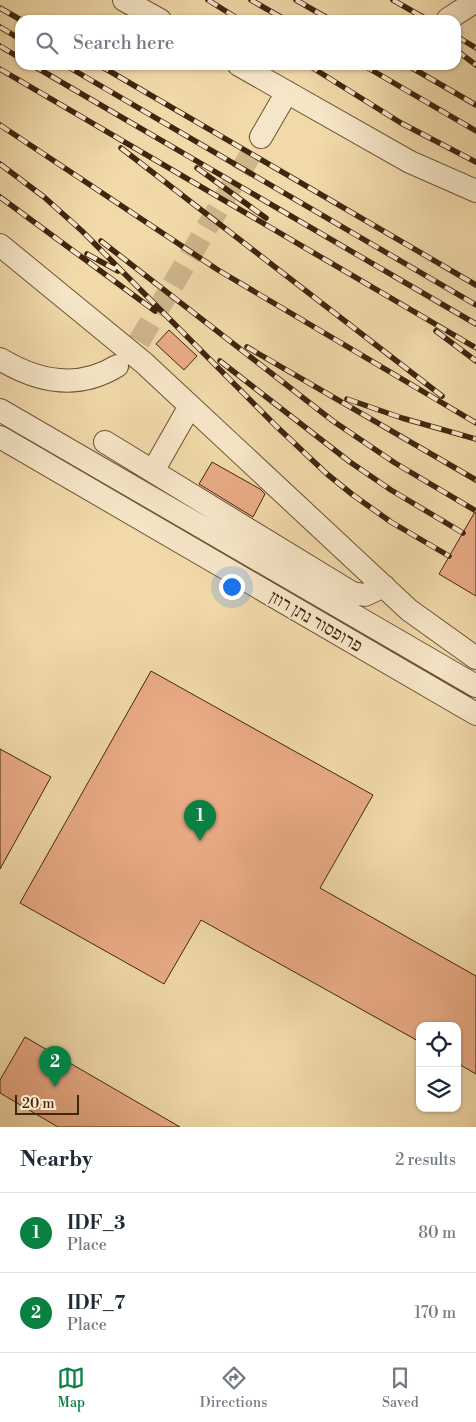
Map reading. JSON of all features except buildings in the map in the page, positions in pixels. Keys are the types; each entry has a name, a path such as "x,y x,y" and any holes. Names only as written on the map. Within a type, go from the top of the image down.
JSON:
{"street":[{"path":"124,0 151,15"},
{"path":"454,15 476,1"},
{"path":"248,70 410,162 476,191"},
{"path":"261,137 287,92"},
{"path":"0,245 144,363 409,610 476,658"},
{"path":"0,359 34,375 65,381 94,378 117,366"},
{"path":"153,471 190,406"},
{"name":"פרופסור נתן רוזן","path":"0,410 476,686"},
{"name":"פרופסור נתן רוזן","path":"0,438 476,714"},
{"path":"106,442 352,593 366,595 384,586"}],"tunnel":[{"path":"117,366 135,348 261,137"}],"railway":[{"path":"208,0 232,15"},
{"path":"251,0 277,15"},
{"path":"296,0 322,15"},
{"path":"393,0 419,15"},
{"path":"0,8 15,17"},
{"path":"0,27 15,36"},
{"path":"461,39 476,48"},
{"path":"0,46 15,55"},
{"path":"461,54 476,65"},
{"path":"0,69 476,348"},
{"path":"41,70 476,324"},
{"path":"74,70 476,305"},
{"path":"108,70 476,285"},
{"path":"316,70 401,123 476,162"},
{"path":"372,70 476,131"},
{"path":"416,70 476,105"},
{"path":"0,125 218,270 476,423"},
{"path":"121,148 442,396"},
{"path":"0,164 44,197 82,231 275,425 327,474 391,522 449,556"},
{"path":"197,168 266,218"},
{"path":"0,197 155,311"},
{"path":"101,241 333,421 395,463 476,511"},
{"path":"87,254 118,271"},
{"path":"436,331 476,361"},
{"path":"247,347 476,480"},
{"path":"220,361 350,462 391,490 463,533"},
{"path":"347,399 402,418 476,439"}],"place":[{"name":"IDF_3","path":"200,841"},
{"name":"IDF_7","path":"55,1087"}]}
